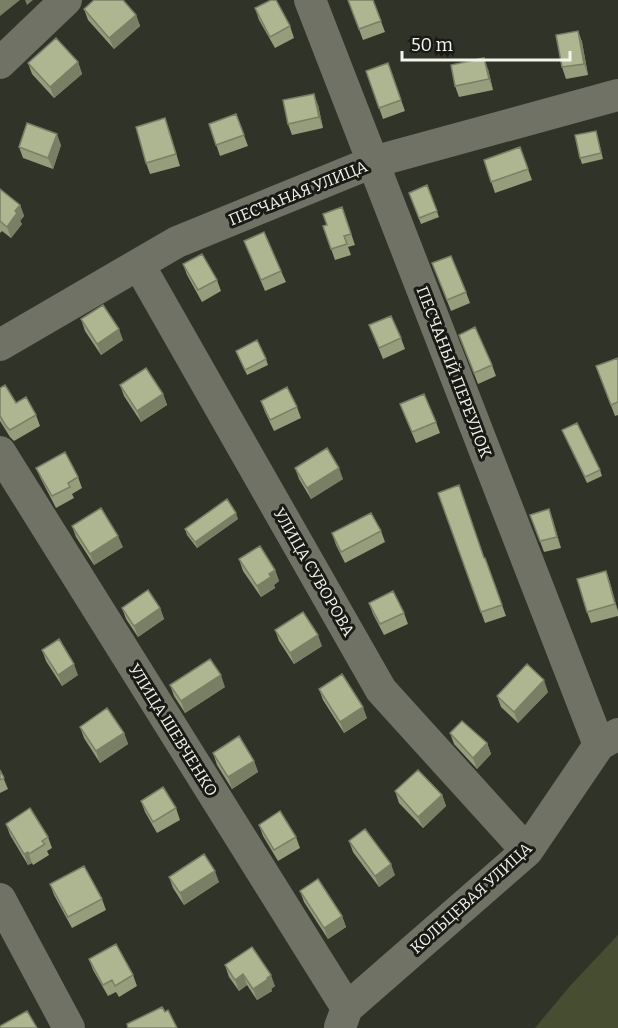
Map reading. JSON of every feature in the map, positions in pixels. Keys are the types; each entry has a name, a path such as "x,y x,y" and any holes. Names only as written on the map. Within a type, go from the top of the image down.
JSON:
{"street":[{"path":"0,63 66,0"},
{"name":"ПЕСЧАНЫЙ ПЕРЕУЛОК","path":"310,0 373,162 608,739"},
{"name":"ПЕСЧАНАЯ УЛИЦА","path":"0,345 177,242 373,162 618,95"},
{"name":"УЛИЦА СУВОРОВА","path":"139,265 381,690 527,850"},
{"name":"УЛИЦА ШЕВЧЕНКО","path":"0,452 343,1018"},
{"name":"КОЛЬЦЕВАЯ УЛИЦА","path":"343,1018 527,850 608,739"},
{"path":"0,899 69,1028"}],"green space":[{"path":"618,935 618,1028 535,1028 570,986"}],"building":[{"path":"94,0 123,0 136,15 109,38 84,9"},
{"path":"276,0 290,26 270,37 255,8"},
{"path":"348,0 373,0 381,21 359,29"},
{"path":"578,31 584,64 562,67 556,35"},
{"path":"56,38 78,62 50,87 28,63"},
{"path":"484,58 489,79 455,86 451,65"},
{"path":"388,63 401,100 379,108 366,71"},
{"path":"314,94 319,117 288,124 283,100"},
{"path":"236,114 244,135 216,145 209,124"},
{"path":"165,118 176,154 146,163 136,127"},
{"path":"27,123 57,134 48,158 19,147"},
{"path":"596,131 601,153 580,158 575,135"},
{"path":"520,147 528,169 491,182 484,160"},
{"path":"427,185 437,211 419,218 409,193"},
{"path":"0,189 20,205 7,227 0,221"},
{"path":"342,207 351,234 344,236 347,244 331,249 323,226 327,225 323,214"},
{"path":"264,232 281,271 261,280 244,241"},
{"path":"202,254 217,280 198,290 183,264"},
{"path":"451,256 466,292 447,300 432,263"},
{"path":"103,305 119,329 97,344 81,319"},
{"path":"391,316 401,338 379,348 369,325"},
{"path":"475,327 492,365 474,373 459,335"},
{"path":"257,340 266,359 245,370 236,351"},
{"path":"618,358 618,402 611,405 596,366"},
{"path":"146,368 163,394 137,411 120,385"},
{"path":"5,385 16,403 26,397 36,415 10,430 0,416 0,388"},
{"path":"287,387 297,407 270,420 261,401"},
{"path":"424,394 436,422 412,432 400,404"},
{"path":"577,423 600,470 585,477 562,430"},
{"path":"327,448 339,468 307,488 295,468"},
{"path":"65,452 78,477 68,483 70,487 52,496 36,468"},
{"path":"459,485 502,605 481,612 438,493"},
{"path":"227,499 236,513 195,542 185,529"},
{"path":"101,508 118,536 90,554 72,526"},
{"path":"549,509 557,537 540,541 530,515"},
{"path":"371,513 381,531 341,552 332,533"},
{"path":"260,546 275,570 269,574 271,577 257,586 239,559"},
{"path":"606,571 615,604 587,612 577,579"},
{"path":"148,590 160,608 134,626 122,608"},
{"path":"393,591 404,613 380,624 369,603"},
{"path":"303,612 318,635 290,653 275,630"},
{"path":"59,639 74,664 58,675 42,650"},
{"path":"210,659 221,675 181,701 170,685"},
{"path":"527,664 544,680 514,712 497,696"},
{"path":"342,674 363,707 340,722 319,689"},
{"path":"107,708 124,733 96,751 80,727"},
{"path":"462,721 487,743 473,758 450,733"},
{"path":"239,736 254,761 228,777 213,753"},
{"path":"418,770 442,795 418,817 395,791"},
{"path":"163,787 176,808 153,822 141,801"},
{"path":"30,808 48,837 42,841 45,844 29,854 28,852 24,854 6,824"},
{"path":"280,811 296,837 274,850 259,825"},
{"path":"365,829 391,864 375,876 349,841"},
{"path":"204,854 215,871 180,893 169,877"},
{"path":"84,866 102,899 68,917 50,884"},
{"path":"318,879 342,916 324,928 300,891"},
{"path":"116,944 133,975 115,986 112,980 103,985 89,959"},
{"path":"252,947 271,975 253,989 243,974 235,980 225,965"},
{"path":"162,1007 165,1012 168,1010 177,1028 128,1028 127,1024"},
{"path":"27,1011 37,1028 0,1028 0,1026"}]}
